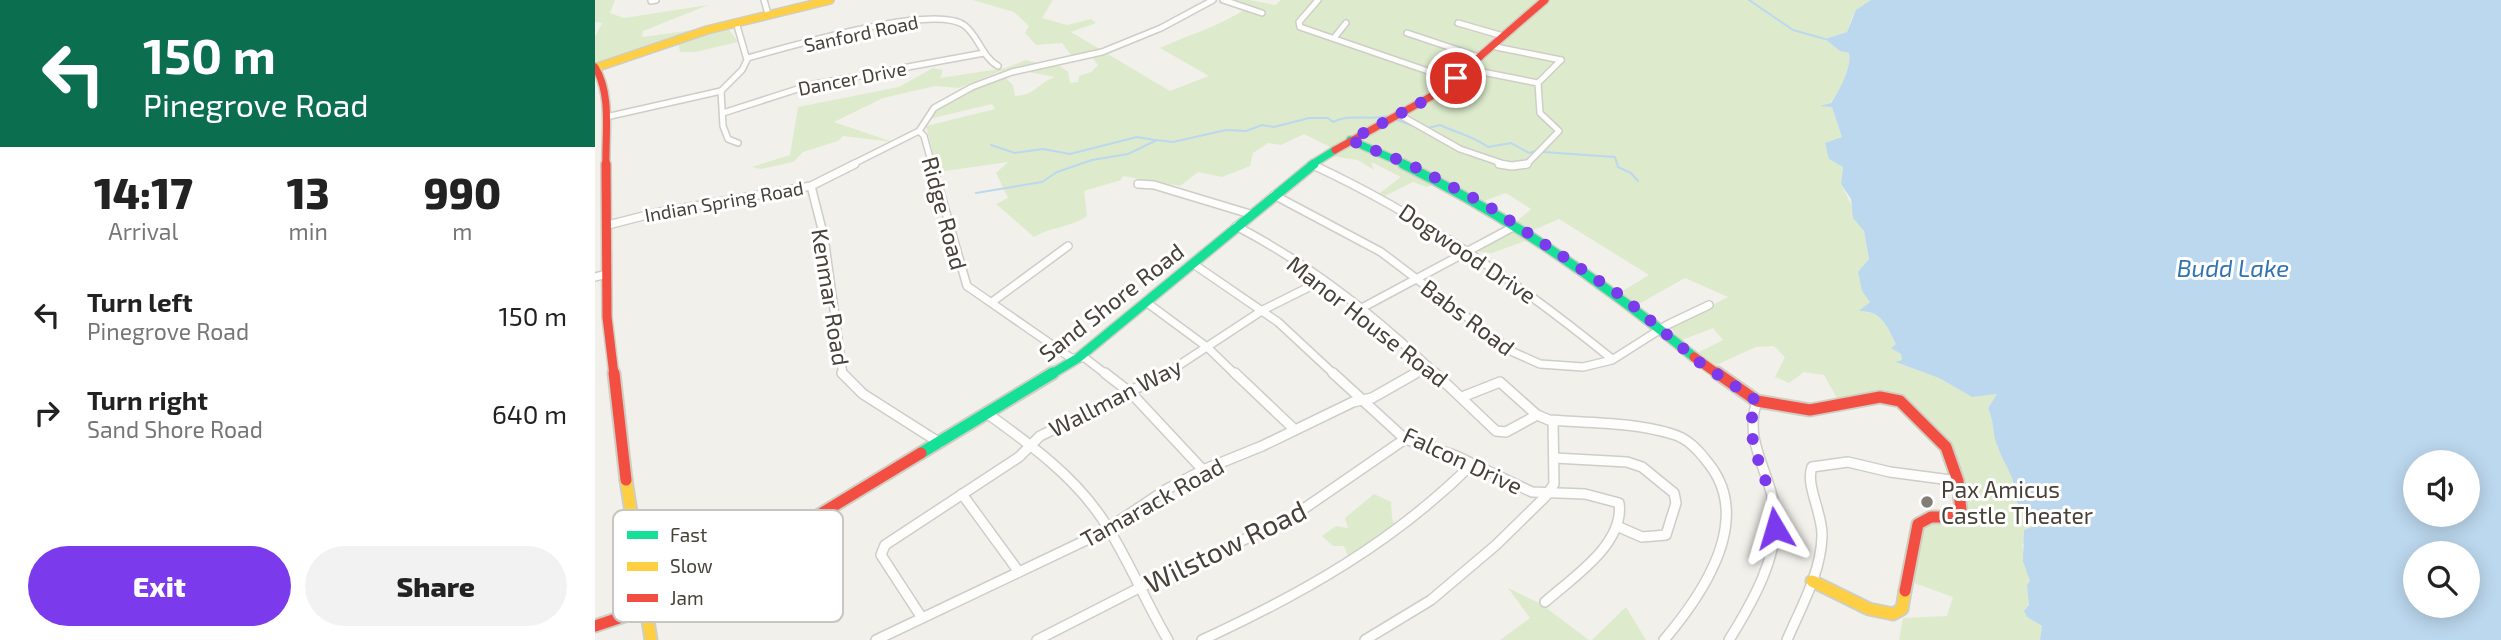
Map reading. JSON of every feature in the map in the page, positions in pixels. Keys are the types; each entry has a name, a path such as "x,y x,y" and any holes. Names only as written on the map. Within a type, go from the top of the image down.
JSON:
{"street":[{"path":"764,0 768,14"},
{"path":"631,510 611,369 607,274 606,117 602,78 595,68 736,22 830,0"},
{"name":"Indian Spring Road","path":"608,225 655,213 811,186 919,131 927,116 940,103 982,82 1012,72 1102,52 1161,28 1213,0"},
{"path":"1223,0 1262,13"},
{"path":"1318,0 1298,24 1454,80"},
{"name":"Sand Shore Road","path":"829,510 1078,358 1274,194 1350,140 1428,99 1467,69 1545,0"},
{"name":"Sanford Road","path":"747,58 895,23 931,19 964,25 991,62 998,65"},
{"path":"606,117 721,91 742,70 747,58 736,22"},
{"path":"1334,38 1346,23"},
{"path":"1458,23 1503,36"},
{"path":"1407,33 1479,57"},
{"path":"1398,114 1454,144 1516,167 1528,164 1559,129 1540,113 1538,83 1560,60 1491,46"},
{"name":"Dancer Drive","path":"723,113 801,87 984,53"},
{"path":"1467,69 1538,83"},
{"path":"721,91 727,139 739,143"},
{"name":"Ridge Road","path":"919,131 924,136 967,286 1071,358 1085,358 1127,391 1203,470"},
{"path":"1350,140 1455,187 1614,290 1699,362 1757,401 1810,410 1880,397 1890,397 1906,405 1946,447 1958,481 1961,511 1956,517 1931,517 1918,524 1906,597 1902,609 1896,614 1870,609 1812,581"},
{"name":"Dogwood Drive","path":"1313,165 1370,190 1436,226 1575,327 1612,359"},
{"path":"1138,184 1154,185 1250,214"},
{"name":"Kenmar Road","path":"811,186 824,237 843,377 863,394 940,443"},
{"name":"Babs Road","path":"1274,194 1373,248 1525,359 1548,366 1574,368 1612,359 1661,328 1709,305"},
{"name":"Manor House Road","path":"1236,226 1323,280 1360,309 1428,366 1500,433 1537,415"},
{"path":"1360,309 1515,226"},
{"path":"992,302 1068,246"},
{"name":"Falcon Drive","path":"1192,262 1263,310 1405,439 1472,464 1536,494 1573,492 1614,500 1621,507 1619,527"},
{"path":"595,277 607,274"},
{"name":"Wallman Way","path":"922,618 881,555 881,550 1019,457 1040,436 1164,375 1263,310 1323,280"},
{"path":"1146,302 1207,347 1295,430"},
{"name":"Tamarack Road","path":"876,640 1108,529 1167,489 1203,470 1353,402 1372,398 1428,366"},
{"name":"Manor House Road","path":"1462,397 1500,382 1537,415 1553,421 1629,426 1674,434 1695,446 1721,479 1729,509 1718,557 1686,614 1664,640"},
{"path":"1729,640 1757,588 1775,528 1772,497 1755,450 1752,413 1757,401"},
{"path":"988,414 1030,445 1085,495 1108,529 1168,640"},
{"path":"1365,640 1431,600 1496,545 1548,492 1554,484 1553,421"},
{"name":"Wilstow Road","path":"1037,640 1139,588 1289,519 1405,439"},
{"path":"1545,602 1593,559 1619,527 1643,537 1666,535 1676,503 1673,491 1635,464 1600,458 1555,458"},
{"path":"1787,640 1812,581 1823,524 1809,475 1812,467 1843,462 1958,481"},
{"path":"1202,640 1294,596 1360,555 1434,498 1472,464"},
{"path":"962,494 1019,572"},
{"name":"Sand Shore Road","path":"595,626 613,620"},
{"path":"647,622 651,640"}],"green space":[{"path":"595,0 615,0 610,13 624,18 708,5 643,31 642,37 694,30 595,65 595,37 602,23 595,22"},
{"path":"973,0 1053,0 1042,18 1067,25 1091,19 1096,23 1071,32 1170,91 1209,76 1160,48 1216,25 1248,7 1220,0 1250,0 1275,5 1281,0 1871,0 1853,15 1847,32 1825,39 1840,51 1849,53 1849,66 1843,82 1826,106 1832,107 1842,137 1825,144 1830,159 1843,167 1841,184 1864,231 1869,259 1859,277 1870,302 1860,311 1874,314 1887,326 1896,344 1892,347 1901,354 1902,360 1897,363 1939,378 1972,397 1997,394 1988,408 1995,424 1997,446 2016,482 2016,498 2023,512 2037,525 2022,545 2030,581 2027,584 2030,595 2027,617 2042,626 2040,640 1899,640 1903,618 1947,616 1953,597 1914,583 1920,529 1967,517 1957,463 1904,401 1840,403 1824,375 1804,372 1789,383 1775,377 1785,357 1774,346 1756,347 1716,365 1697,353 1723,340 1713,328 1682,340 1669,327 1728,297 1685,278 1637,305 1621,292 1649,275 1559,219 1529,232 1515,223 1531,209 1506,193 1484,201 1447,180 1349,136 1332,148 1304,134 1281,145 1268,143 1253,153 1250,166 1222,177 1198,172 1180,186 1123,176 1121,180 1084,191 1087,216 1034,237 996,204 1008,198 996,173 1008,162 938,172 926,126 995,109 992,104 929,119 947,101 1003,76 1013,85 1015,96 1033,91 1055,77 1023,71 1057,64 1068,72 1070,83 1078,82 1079,76 1091,72 1098,65 1091,56 1074,59 1062,43 1036,45 1025,33 1029,26 1014,12"},
{"path":"727,27 738,42 695,52 680,52 678,40"},
{"path":"1026,60 1041,64 998,72 959,88 935,86 883,98 834,122 893,142 843,136 838,141 803,152 793,162 761,169 752,167 790,155 798,107 899,87 933,68 943,70 940,78 1006,68"},
{"path":"1356,143 1440,182 1427,187 1413,182 1385,196 1380,193 1401,177 1371,162 1374,170 1358,160 1331,156"},
{"path":"1513,230 1531,239 1492,253 1473,251"},
{"path":"1374,494 1391,502 1395,526 1349,558 1344,546 1333,546 1322,536 1336,526 1348,528 1345,518"},
{"path":"1508,588 1541,604 1589,640 1500,640 1530,618"},
{"path":"1626,607 1646,640 1592,640"}],"water":[{"name":"Budd Lake","path":"1871,0 2501,0 2501,640 2040,640 2042,626 2027,617 2024,611 2029,605 2027,584 2030,581 2023,561 2024,530 2037,525 2016,501 2012,478 1995,440 1988,408 1997,394 1972,397 1939,378 1895,362 1902,360 1901,354 1891,348 1896,344 1887,326 1874,314 1859,311 1870,302 1862,291 1858,272 1869,259 1864,231 1853,218 1851,199 1841,184 1843,167 1829,159 1825,143 1842,137 1832,107 1820,106 1831,103 1849,65 1849,53 1840,51 1825,39 1847,32 1856,10"}],"waterway":[{"path":"1749,0 1793,30 1825,39"},
{"path":"976,193 1042,182 1057,172 1092,160 1128,154 1157,140 1173,142 1226,130 1246,131 1262,125 1274,127 1309,118 1328,118 1333,122 1346,118 1386,116"},
{"path":"1394,119 1422,129"},
{"path":"1428,128 1440,125 1488,147 1511,143 1529,153 1536,151"},
{"path":"991,145 1015,153 1043,149 1070,154 1137,137 1155,140"},
{"path":"1543,152 1615,157 1618,167 1631,173 1638,181"}],"traffic: fast":[{"path":"1350,140 1443,183 1531,235 1614,293 1694,357"},
{"path":"921,453 1078,358 1303,171 1335,150"}],"traffic: slow":[{"path":"595,68 707,30 830,0"},
{"path":"626,480 631,510"},
{"path":"1812,581 1869,609 1893,614 1902,609 1905,591"},
{"path":"648,622 651,640"}],"traffic: jam":[{"path":"1335,150 1439,92 1545,0"},
{"path":"595,67 602,78 605,104 607,317 626,480"},
{"path":"1694,357 1757,401 1810,410 1880,397 1900,401 1946,447 1958,481 1961,511 1956,517 1931,517 1918,524 1905,591"},
{"path":"827,510 921,453"},
{"path":"595,626 613,620"}],"place":[{"name":"Pax Amicus Castle Theater","path":"1927,502"}],"route":[{"path":"1456,78 1428,99 1350,140 1411,165 1485,204 1623,297 1699,362 1757,401 1752,413 1755,450 1775,508 1775,528"}]}
